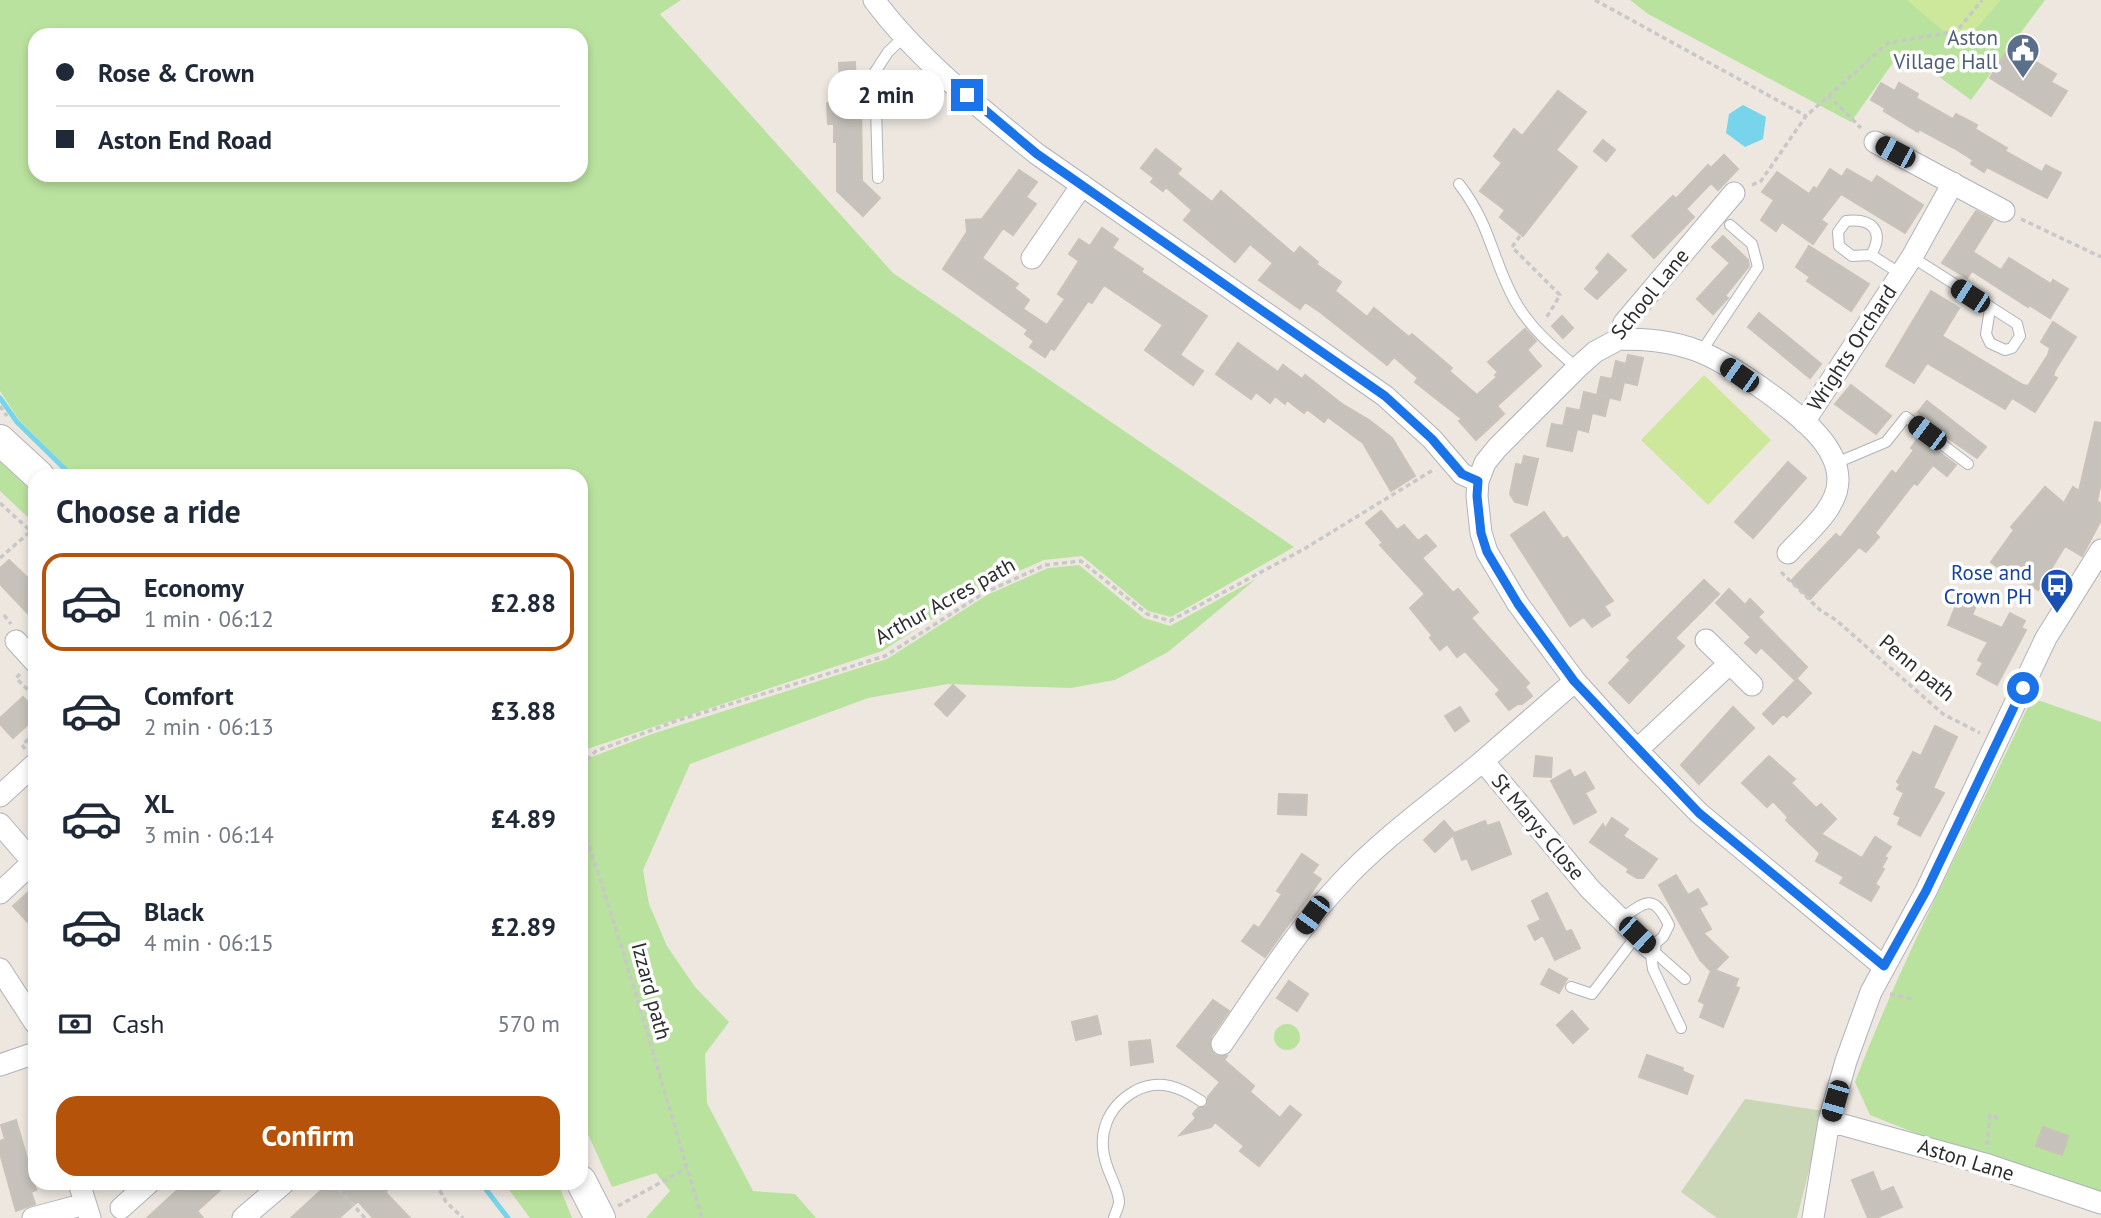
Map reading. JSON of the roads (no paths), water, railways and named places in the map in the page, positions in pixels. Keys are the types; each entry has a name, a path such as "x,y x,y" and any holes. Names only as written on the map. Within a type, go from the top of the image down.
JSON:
{"street":[{"path":"874,0 905,36 987,114 1082,185 1385,396 1410,417 1462,474 1478,481 1481,533 1487,552 1518,604 1574,681 1699,813 1884,966"},
{"path":"1875,142 2004,211"},
{"name":"Wrights Orchard","path":"1804,422 1906,265 1953,183"},
{"path":"1032,258 1082,185"},
{"name":"School Lane","path":"1478,481 1482,469 1497,448 1577,368 1595,352 1619,339 1623,323 1734,192"},
{"path":"1619,339 1666,341 1701,352 1723,363 1804,422 1824,443 1836,463 1838,480 1835,498 1788,553"},
{"path":"0,440 31,469"},
{"path":"1813,1218 1829,1121 1846,1061 1871,992 1926,891 2046,638 2101,550"},
{"path":"1706,640 1752,685"},
{"path":"16,641 28,654"},
{"path":"1637,750 1730,663"},
{"name":"St Marys Close","path":"1574,681 1483,761 1566,862 1644,941"},
{"path":"1222,1044 1312,915 1342,882 1391,836 1483,761"},
{"path":"0,796 28,770"},
{"path":"0,824 28,856"},
{"path":"0,893 28,868"},
{"path":"0,969 28,1012"},
{"path":"0,1065 28,1055"},
{"name":"Aston Lane","path":"1829,1121 1985,1164 2101,1203"},
{"path":"121,1208 138,1190"},
{"path":"243,1218 276,1190"},
{"path":"586,1190 600,1217"},
{"path":"33,1218 84,1202"}],"lane":[{"path":"878,178 875,72 888,52 905,36"},
{"path":"1459,184 1475,204 1487,228 1513,298 1522,313 1577,368"},
{"path":"1701,352 1758,267 1752,244 1730,225"},
{"name":"Wrights Orchard","path":"1871,255 1906,265 1990,309"},
{"path":"1836,463 1886,442 1906,417 1968,464"},
{"path":"1571,988 1592,994 1644,941 1663,937 1669,925 1657,905 1650,902 1621,919"},
{"path":"1644,941 1685,979"},
{"path":"1644,941 1653,969 1681,1028"},
{"path":"1114,1218 1119,1203 1102,1145 1105,1122 1113,1109 1128,1095 1154,1084 1183,1090 1201,1101"}],"water":[{"path":"1743,105 1766,117 1763,139 1745,147 1726,133 1729,114"}],"waterway":[{"path":"0,398 17,422 65,469"},
{"path":"486,1190 508,1218"}],"place":[{"name":"Aston Village Hall","path":"2023,80"},
{"name":"Rose and Crown PH","path":"2057,615"}]}
